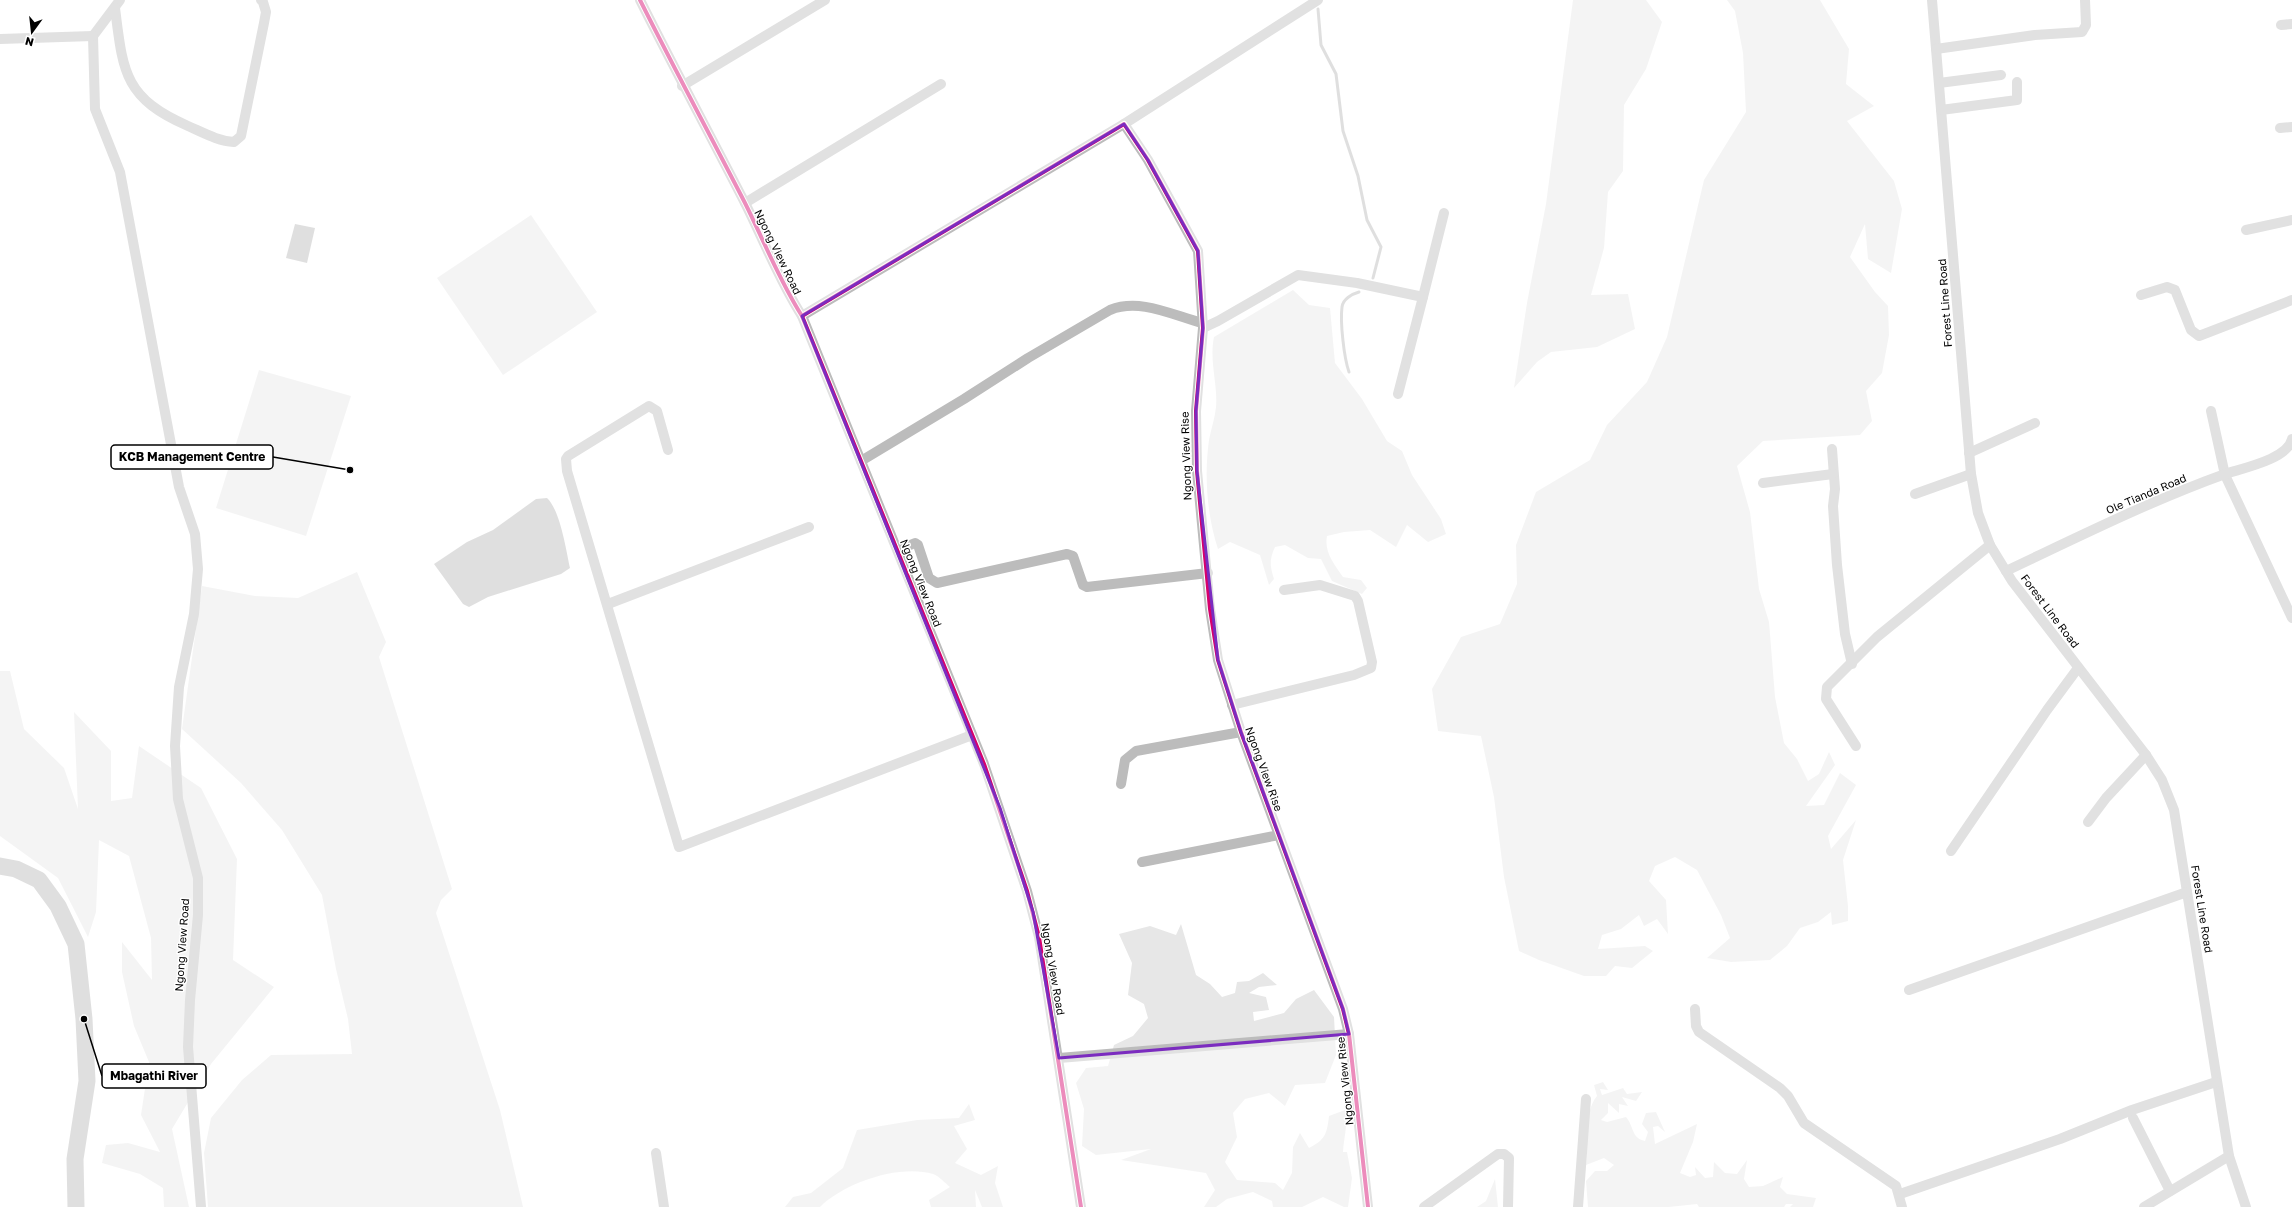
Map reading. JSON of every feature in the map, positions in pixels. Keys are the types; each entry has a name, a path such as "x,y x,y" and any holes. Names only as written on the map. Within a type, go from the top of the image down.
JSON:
{"street":[{"path":"117,4 122,60 135,89 148,103 168,118 223,142 234,142 241,136 264,23 266,12 261,0"},
{"name":"Ngong View Road","path":"640,0 682,86 745,203 787,293 802,316 898,550 1000,808 1031,905 1039,936 1081,1207"},
{"path":"682,86 825,0"},
{"path":"802,316 1124,124 1318,0"},
{"name":"Forest Line Road","path":"1932,0 1969,453 1978,513 1990,545 2006,570 2078,668 2146,755 2162,780 2174,810 2216,1082 2229,1156 2246,1207"},
{"path":"1936,49 2035,35 2082,32 2086,25 2085,0"},
{"path":"0,39 93,36 117,4"},
{"path":"2281,25 2292,24"},
{"name":"Ngong View Road","path":"93,36 95,109 120,172 179,487 194,534 198,569 194,614 179,687 175,746 178,799 198,878 198,915 190,1000 188,1047 201,1207"},
{"path":"1939,83 2001,75"},
{"path":"1941,110 2017,100 2017,82"},
{"path":"745,203 941,84"},
{"name":"Ngong View Rise","path":"1124,124 1148,160 1198,251 1201,272 1202,325 1196,411 1197,471 1218,660 1241,732 1343,1009 1349,1034 1368,1207"},
{"path":"2280,128 2292,127"},
{"path":"1398,394 1444,213"},
{"path":"2246,230 2292,220"},
{"path":"861,460 964,399 1028,358 1110,310 1120,306 1138,305 1202,325 1218,322 1298,275 1357,283 1423,297"},
{"path":"2141,295 2167,287 2175,290 2191,330 2199,336 2292,300"},
{"path":"668,450 657,411 649,406 568,456 566,460 567,471 608,604 679,847 972,735"},
{"path":"2210,411 2225,475 2291,610"},
{"path":"1969,453 2035,423"},
{"name":"Ole Tianda Road","path":"2006,570 2127,514 2225,475 2271,459 2285,451 2291,444 2292,439"},
{"path":"1832,449 1832,474 1835,489 1833,506 1837,565 1845,634 1852,664"},
{"path":"1763,483 1832,474"},
{"path":"1915,494 1971,474"},
{"path":"608,604 809,527"},
{"path":"898,550 915,543 918,545 929,578 937,584 1067,554 1073,556 1082,585 1087,588 1208,573"},
{"path":"1856,746 1835,714 1825,693 1826,687 1852,664 1877,637 1990,545"},
{"path":"1232,705 1354,675 1371,668 1372,662 1358,602 1355,596 1320,585 1284,590"},
{"path":"1951,851 2047,710 2078,668"},
{"path":"1121,784 1125,760 1136,751 1241,732"},
{"path":"2088,822 2106,798 2146,755"},
{"path":"1142,862 1279,836"},
{"path":"1909,990 2187,892"},
{"path":"1695,1009 1696,1026 1699,1032 1780,1088 1788,1096 1804,1123 1889,1179 1896,1186 1900,1194 1902,1207"},
{"path":"1059,1058 1349,1034"},
{"path":"1900,1194 2060,1139 2132,1110 2216,1082"},
{"path":"1578,1207 1586,1099"},
{"path":"2133,1118 2170,1191"},
{"path":"656,1153 664,1207"},
{"path":"1424,1207 1498,1154 1504,1154 1509,1158 1508,1207"},
{"path":"2144,1207 2229,1156"}],"highlighted area":[{"path":"1124,124 1148,160 1198,251 1203,328 1196,411 1197,471 1218,660 1241,732 1343,1009 1349,1034 1059,1058 1033,912 1000,808 802,316"}],"shaded area":[{"path":"1573,0 1646,0 1662,22 1646,69 1624,105 1623,171 1608,192 1604,248 1591,295 1628,294 1635,329 1597,347 1551,352 1537,362 1514,388 1527,303 1546,204"},
{"path":"1727,0 1820,0 1849,49 1846,84 1874,106 1847,121 1894,181 1902,209 1891,273 1868,259 1865,224 1850,257 1875,292 1888,306 1889,335 1882,373 1866,391 1872,421 1860,435 1763,441 1737,466 1750,512 1759,589 1769,622 1775,697 1784,743 1797,759 1808,781 1819,774 1829,752 1835,765 1806,806 1824,805 1840,773 1856,785 1828,836 1831,849 1856,820 1843,860 1848,906 1848,921 1832,925 1831,912 1818,922 1800,928 1787,946 1770,960 1731,962 1707,958 1730,938 1721,915 1697,870 1675,857 1655,866 1649,881 1666,900 1668,934 1657,919 1644,926 1639,915 1621,929 1602,935 1598,949 1645,946 1653,951 1632,968 1615,966 1606,976 1584,976 1539,960 1519,951 1504,877 1494,797 1481,736 1438,731 1432,689 1461,637 1500,624 1517,584 1516,545 1536,492 1590,460 1607,425 1647,382 1667,337 1704,180 1746,112 1743,53 1735,11"},
{"path":"531,215 597,312 503,375 437,278"},
{"path":"295,224 315,228 307,263 286,258"},
{"path":"1293,290 1309,305 1330,308 1335,363 1362,399 1387,441 1402,451 1412,475 1441,519 1446,534 1428,542 1407,525 1396,547 1370,530 1344,532 1327,536 1326,542 1328,553 1333,563 1343,577 1361,580 1367,588 1362,594 1332,581 1321,559 1308,558 1285,545 1275,547 1273,552 1271,563 1274,579 1269,585 1260,555 1230,542 1218,549 1211,523 1207,467 1209,440 1216,407 1216,390 1212,355 1214,337"},
{"path":"259,370 351,396 306,536 216,508"},
{"path":"547,498 556,511 559,520 570,568 561,574 488,597 469,607 463,604 434,564 467,542 493,530 536,499"},
{"path":"357,572 386,642 379,657 452,889 441,900 436,913 500,1110 523,1207 208,1207 204,1153 211,1118 242,1080 271,1055 352,1054 348,1019 336,969 322,895 282,830 241,783 182,729 202,586 255,596 298,598"},
{"path":"0,671 10,671 24,729 64,768 78,809 74,712 111,751 111,801 132,798 139,746 201,788 237,859 233,960 274,987 211,1064 172,1129 189,1207 164,1207 163,1188 140,1174 102,1163 106,1145 128,1143 160,1152 141,1115 149,1062 134,1026 122,972 122,942 152,980 151,938 129,856 99,840 96,912 88,937 58,878 0,836"},
{"path":"1181,924 1196,975 1210,984 1222,997 1235,993 1237,982 1249,981 1263,973 1277,985 1259,987 1249,993 1266,997 1269,1010 1253,1012 1254,1021 1284,1013 1296,999 1314,990 1334,1017 1336,1055 1325,1083 1295,1085 1285,1106 1269,1093 1245,1099 1233,1113 1237,1137 1225,1162 1237,1180 1275,1183 1283,1190 1292,1173 1293,1147 1300,1133 1309,1148 1319,1142 1324,1136 1329,1116 1345,1110 1346,1126 1343,1152 1347,1152 1352,1178 1348,1207 1344,1207 1323,1197 1302,1207 1273,1207 1272,1201 1253,1192 1227,1199 1216,1207 1204,1207 1215,1190 1206,1173 1121,1160 1151,1149 1096,1155 1082,1146 1084,1109 1076,1083 1086,1068 1108,1066 1114,1045 1133,1036 1148,1018 1144,1004 1128,995 1132,963 1119,934 1150,926 1176,935"},
{"path":"1603,1082 1608,1090 1600,1089 1602,1095 1623,1088 1627,1094 1642,1092 1636,1101 1622,1097 1628,1106 1619,1104 1619,1113 1608,1103 1608,1113 1601,1120 1607,1122 1626,1117 1629,1120 1635,1134 1640,1139 1645,1141 1648,1132 1642,1124 1646,1113 1656,1112 1665,1132 1658,1126 1653,1127 1655,1144 1697,1124 1693,1142 1680,1173 1690,1177 1696,1175 1695,1167 1705,1178 1713,1177 1714,1162 1725,1173 1737,1174 1747,1160 1744,1179 1749,1187 1763,1186 1783,1177 1780,1187 1787,1194 1816,1198 1813,1207 1790,1207 1793,1204 1786,1204 1784,1207 1699,1207 1697,1204 1669,1207 1588,1207 1586,1181 1595,1171 1607,1171 1614,1165 1604,1158 1586,1165 1588,1120 1593,1103 1597,1096 1594,1085"},
{"path":"969,1104 975,1120 954,1126 967,1149 955,1163 981,1175 998,1166 995,1183 1003,1207 982,1207 975,1190 976,1207 931,1207 929,1200 950,1187 933,1174 904,1172 889,1174 857,1183 830,1198 820,1207 785,1207 793,1197 811,1193 843,1168 857,1130 917,1120 959,1118"},
{"path":"1495,1179 1498,1207 1477,1207 1486,1201"}],"waterway":[{"path":"1318,9 1321,45 1336,74 1343,131 1358,176 1367,220 1381,247 1373,278"},
{"path":"1349,372 1343,340 1342,307 1348,297 1359,292"},
{"path":"0,866 16,869 39,880 58,906 76,944 84,1019 87,1081 75,1159 76,1207"}],"cycle path":[{"path":"640,0 745,203 786,288 802,316 984,764 1027,891 1039,937 1081,1207"},
{"path":"802,316 1124,124 1148,160 1198,251 1203,328 1196,411 1197,471 1210,609 1218,660 1241,732 1343,1009 1349,1034 1368,1207"}],"place":[{"name":"KCB Management Centre","path":"350,470"},
{"name":"Mbagathi River","path":"84,1019"}]}
